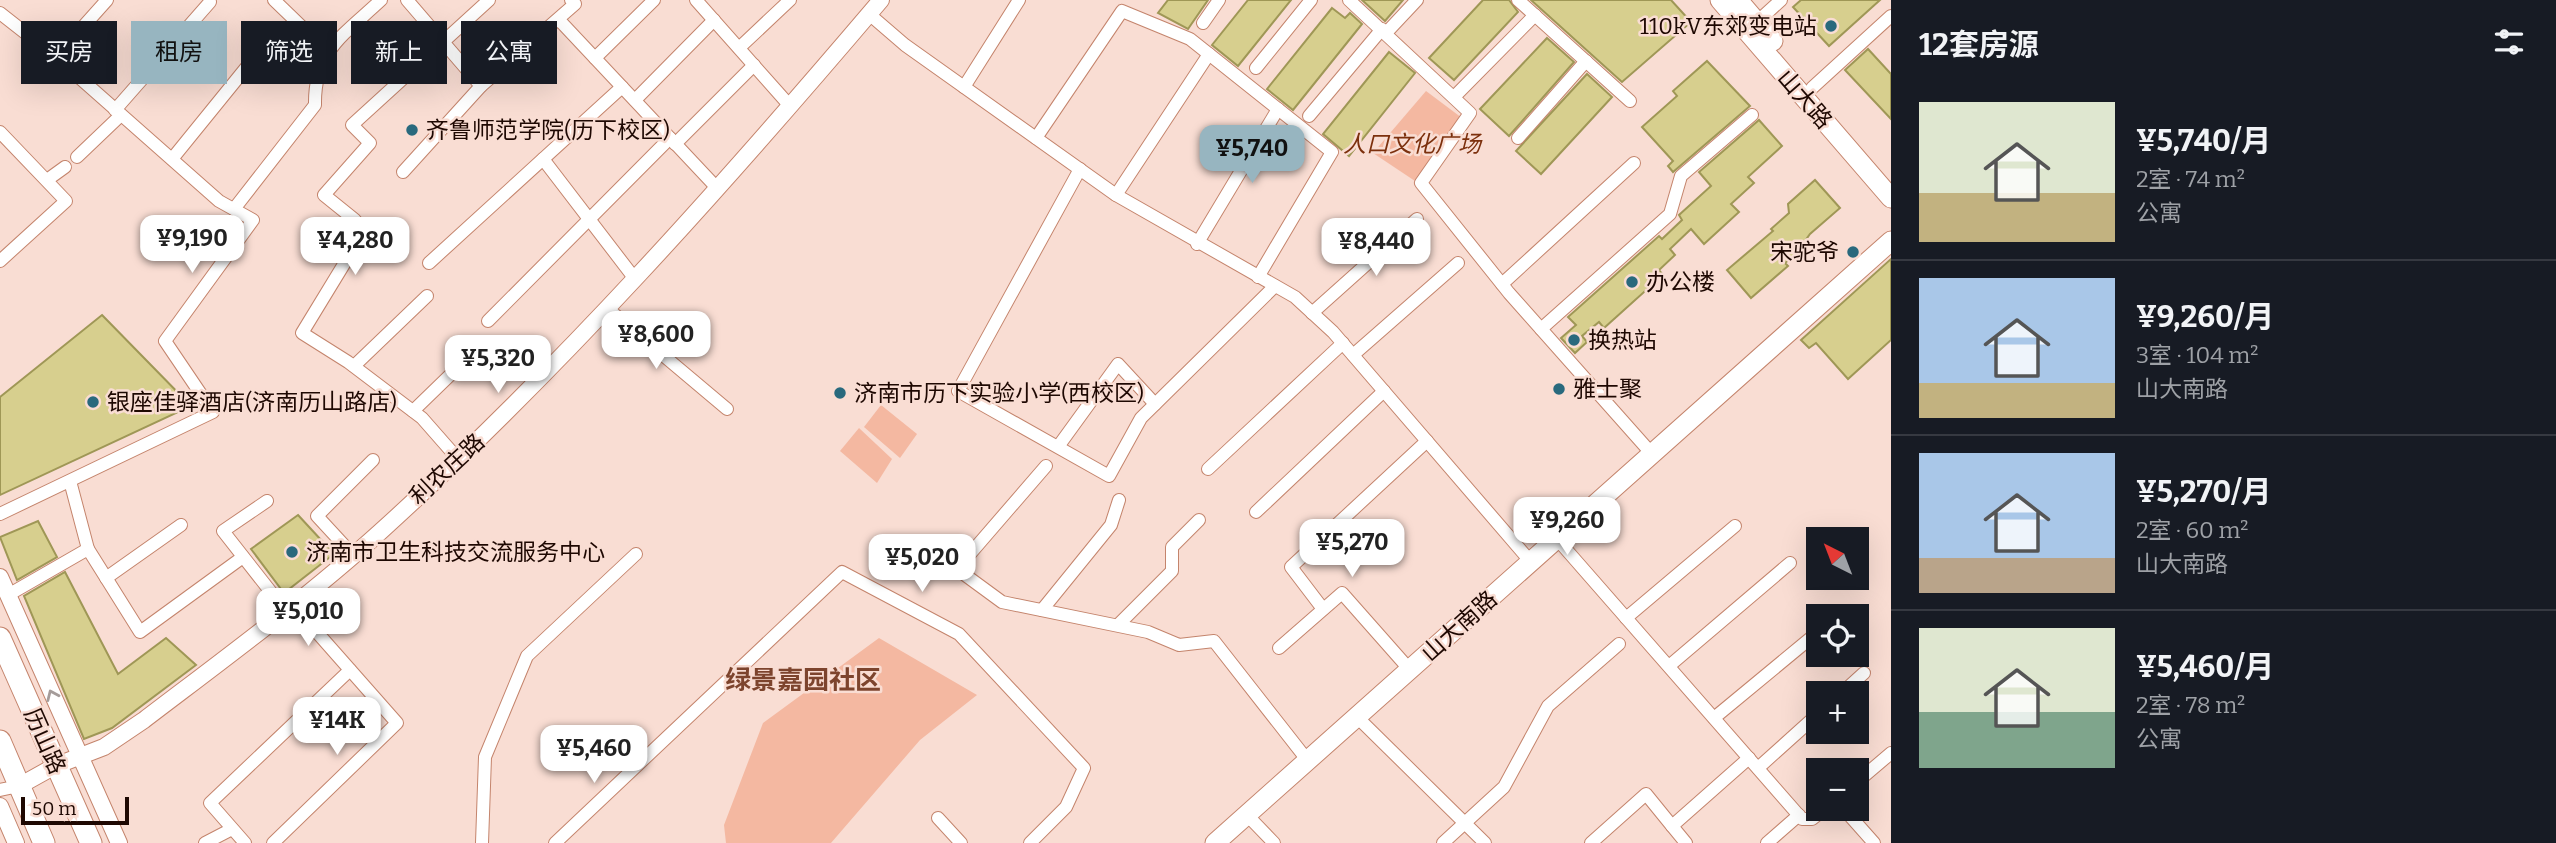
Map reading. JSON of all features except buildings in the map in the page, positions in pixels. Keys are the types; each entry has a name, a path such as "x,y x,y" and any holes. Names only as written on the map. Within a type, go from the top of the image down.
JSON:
{"main road":[{"name":"山大路","path":"1720,0 1891,198"},
{"name":"山大路","path":"1738,0 1891,181"},
{"name":"山大南路","path":"1215,843 1891,241"},
{"name":"历山路","path":"0,638 91,843"},
{"name":"历山路","path":"0,741 10,788 44,843"}],"street":[{"path":"0,5 4,0"},
{"path":"88,21 107,0"},
{"path":"274,0 296,21"},
{"path":"234,209 315,105 314,85 326,51 381,0"},
{"path":"407,0 426,21"},
{"path":"447,38 489,0"},
{"path":"402,172 481,86 575,4 571,0"},
{"path":"595,58 654,0"},
{"path":"696,0 790,106"},
{"path":"739,48 790,0"},
{"name":"利农庄路","path":"10,788 55,766 104,747 144,720 353,555 524,396 607,309 790,106 881,0"},
{"path":"964,87 1018,0"},
{"path":"1203,23 1219,0"},
{"path":"1256,68 1311,0"},
{"path":"1349,0 1470,113 1421,183 1502,285 1651,454"},
{"path":"1309,116 1384,31 1417,0"},
{"path":"1518,0 1630,101"},
{"path":"1757,22 1782,0"},
{"path":"77,157 210,2"},
{"path":"1036,138 1122,11 1190,39 1332,152 1258,277"},
{"path":"0,13 21,30"},
{"path":"869,14 905,45 1116,195 1197,244 1295,297 1353,355 1531,562"},
{"path":"1457,94 1535,15"},
{"path":"1812,88 1891,16"},
{"path":"635,100 714,19"},
{"path":"561,22 717,188"},
{"path":"447,45 481,86"},
{"path":"1116,195 1209,54"},
{"path":"1518,138 1586,61"},
{"path":"488,321 589,219 754,65"},
{"path":"172,159 241,74"},
{"path":"0,514 213,412 164,341 253,220 219,201 86,84"},
{"path":"397,84 352,125 370,143 324,195 355,220 352,251 302,333 354,366 413,411 458,458"},
{"path":"429,263 622,87"},
{"path":"1197,244 1278,109"},
{"path":"1541,329 1670,214 1681,176 1752,115"},
{"path":"0,132 66,201 0,261"},
{"path":"543,159 635,279"},
{"path":"1502,285 1634,163"},
{"path":"47,180 65,167"},
{"path":"1080,169 958,391 1109,476 1141,418 1275,286"},
{"path":"1312,313 1417,219"},
{"path":"1353,355 1458,263"},
{"path":"354,366 427,296"},
{"path":"607,309 727,409"},
{"path":"1208,469 1343,344"},
{"path":"413,411 478,348"},
{"path":"1060,444 1118,364 1155,404"},
{"path":"1256,512 1384,391"},
{"path":"1323,609 1291,567 1427,440"},
{"path":"353,555 317,516 373,460"},
{"path":"1046,466 957,569 1002,602 1148,632 1179,645 1214,641 1308,761"},
{"path":"69,481 88,549 140,632 243,557"},
{"path":"1042,610 1111,525 1119,500"},
{"path":"267,501 223,531 288,607 397,723 273,843"},
{"path":"1118,625 1171,570 1172,547 1199,520"},
{"path":"106,578 181,525"},
{"path":"1626,618 1735,526"},
{"path":"1557,539 1802,819 1806,819"},
{"path":"8,595 88,549"},
{"path":"482,843 485,757 527,656 636,554"},
{"path":"1669,666 1790,563"},
{"path":"555,843 842,572 959,634 1084,768 1066,807 1030,843"},
{"path":"0,577 119,843"},
{"path":"1279,648 1342,593 1410,670"},
{"path":"1714,718 1806,642"},
{"path":"1443,843 1504,787 1548,706 1619,644"},
{"path":"245,843 209,803 350,670"},
{"path":"1855,681 1864,673"},
{"path":"1357,717 1485,843"},
{"path":"1672,827 1806,723"},
{"path":"1869,771 1891,752"},
{"path":"1591,843 1646,794 1686,843"},
{"path":"0,806 16,843"},
{"path":"1247,815 1274,843"},
{"path":"1767,843 1799,815"},
{"path":"938,818 961,843"},
{"path":"1855,821 1874,843"},
{"path":"205,843 232,829"}],"green space":[{"name":"人口文化广场","path":"1426,91 1462,118 1415,181 1373,153"},
{"path":"881,405 917,434 900,458 864,427"},
{"path":"859,428 892,459 877,483 840,451"},
{"path":"879,638 977,695 920,740 831,843 726,843 724,825 763,723"}],"place":[{"name":"110kV东郊变电站","path":"1831,26"},
{"name":"齐鲁师范学院(历下校区)","path":"412,130"},
{"name":"宋驼爷","path":"1853,252"},
{"name":"办公楼","path":"1632,282"},
{"name":"换热站","path":"1574,340"},
{"name":"雅士聚","path":"1559,389"},
{"name":"济南市历下实验小学(西校区)","path":"840,393"},
{"name":"银座佳驿酒店(济南历山路店)","path":"93,402"},
{"name":"济南市卫生科技交流服务中心","path":"292,552"}],"district":[{"name":"绿景嘉园社区","path":"803,680"}]}
